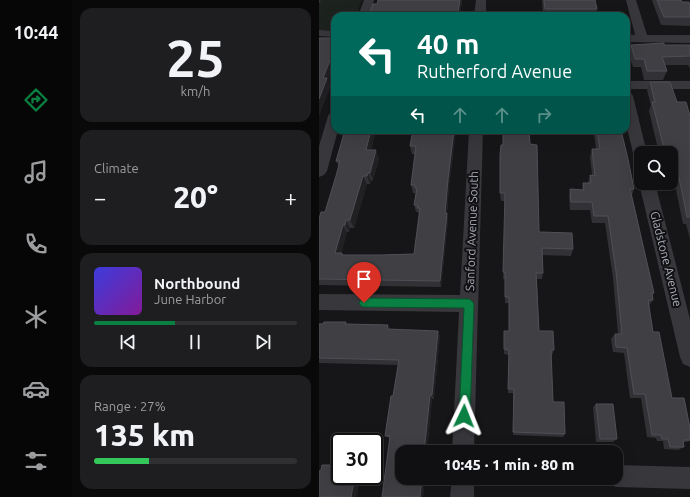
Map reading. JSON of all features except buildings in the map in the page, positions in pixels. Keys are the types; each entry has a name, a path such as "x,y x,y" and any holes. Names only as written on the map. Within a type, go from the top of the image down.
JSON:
{"street":[{"path":"365,12 369,0"},
{"path":"480,12 481,0"},
{"path":"631,0 642,38"},
{"path":"319,33 331,34"},
{"path":"630,38 690,39"},
{"path":"630,84 690,85"},
{"path":"630,112 638,146"},
{"path":"319,171 331,130"},
{"name":"Sanford Avenue South","path":"463,445 476,134"},
{"name":"Gladstone Avenue","path":"649,190 690,357"},
{"path":"319,302 469,304"},
{"path":"623,476 690,478"},
{"path":"462,497 463,485"}],"shaded area":[{"path":"319,0 362,0 358,12 331,12 331,30 319,30"}],"route":[{"path":"364,303 469,304 464,416"}]}
